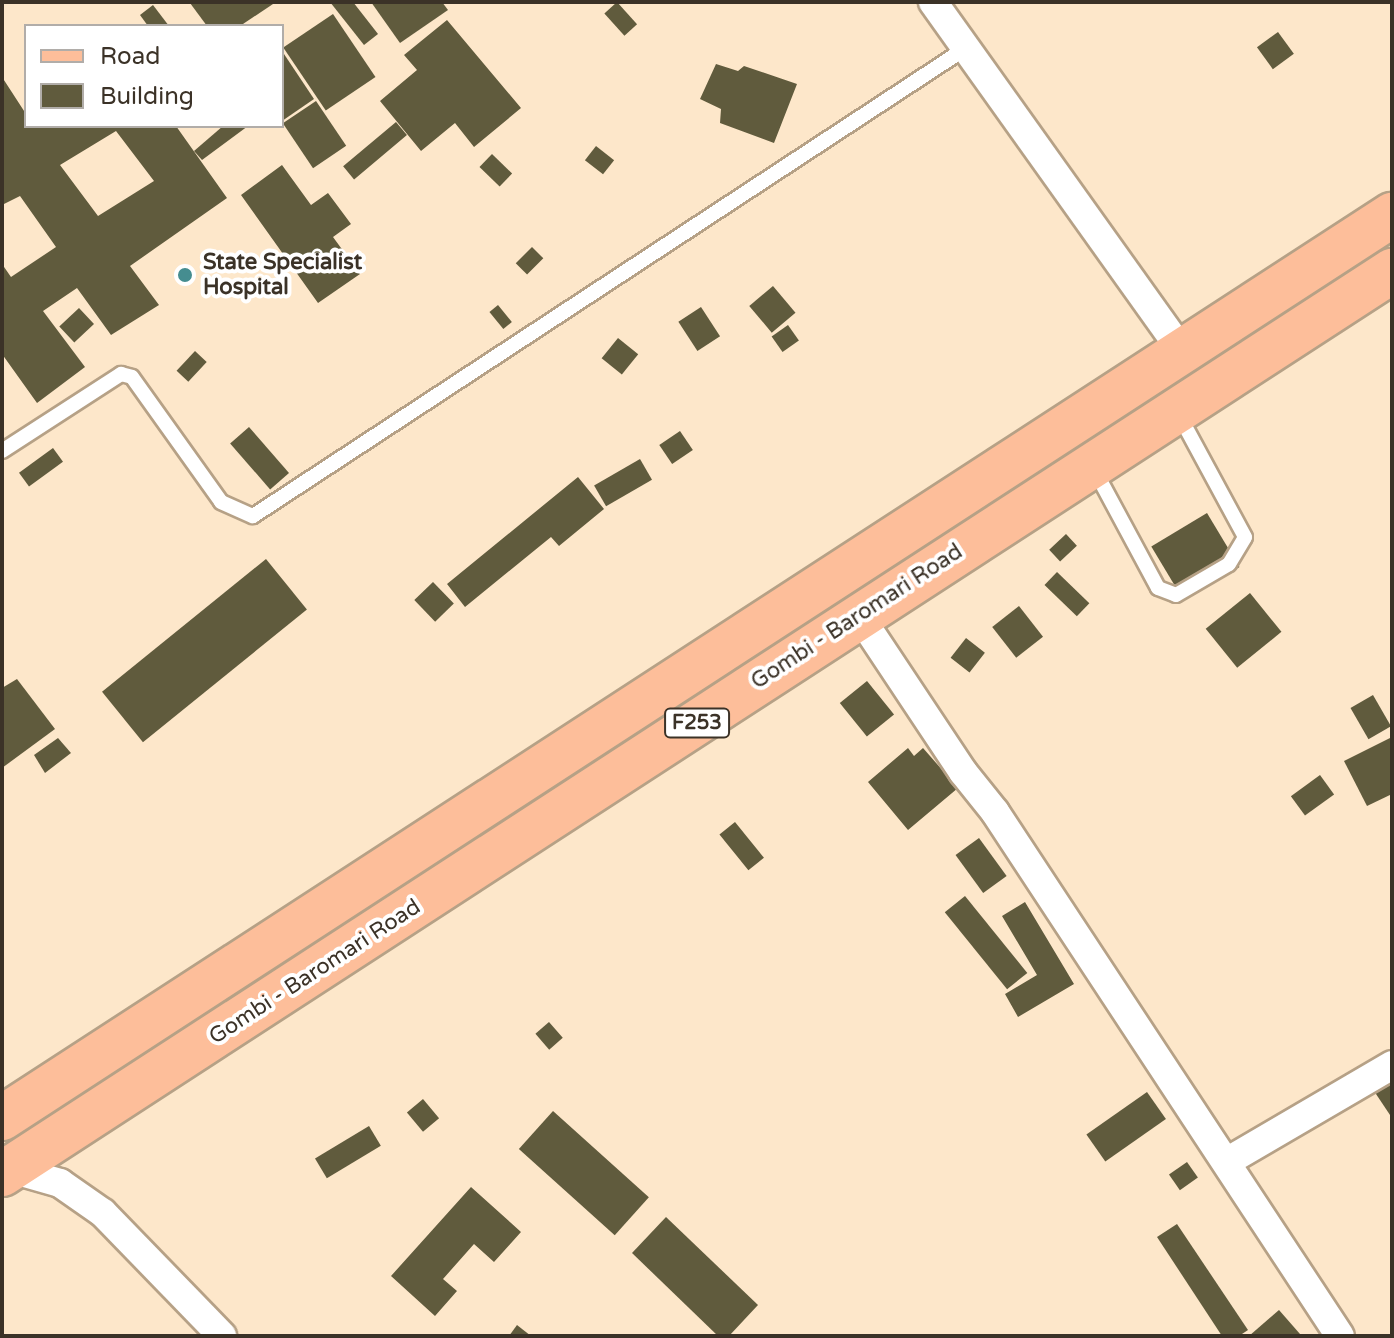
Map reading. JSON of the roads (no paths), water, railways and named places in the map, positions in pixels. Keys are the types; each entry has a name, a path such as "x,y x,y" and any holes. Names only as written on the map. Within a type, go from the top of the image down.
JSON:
{"main road":[{"name":"Gombi - Baromari Road","path":"2,1118 1392,215"},
{"name":"Gombi - Baromari Road","path":"5,1166 1392,271"}],"street":[{"path":"933,2 1183,352"},
{"path":"858,614 1228,1161 1340,1336"},
{"path":"1228,1161 1392,1065"},
{"path":"5,1166 60,1183 103,1213 222,1336"}],"lane":[{"path":"2,451 121,374 132,377 221,502 253,516 966,48"},
{"path":"1092,466 1158,588 1176,595 1229,564 1245,537 1177,411"}],"place":[{"name":"State Specialist Hospital","path":"185,275"}]}
